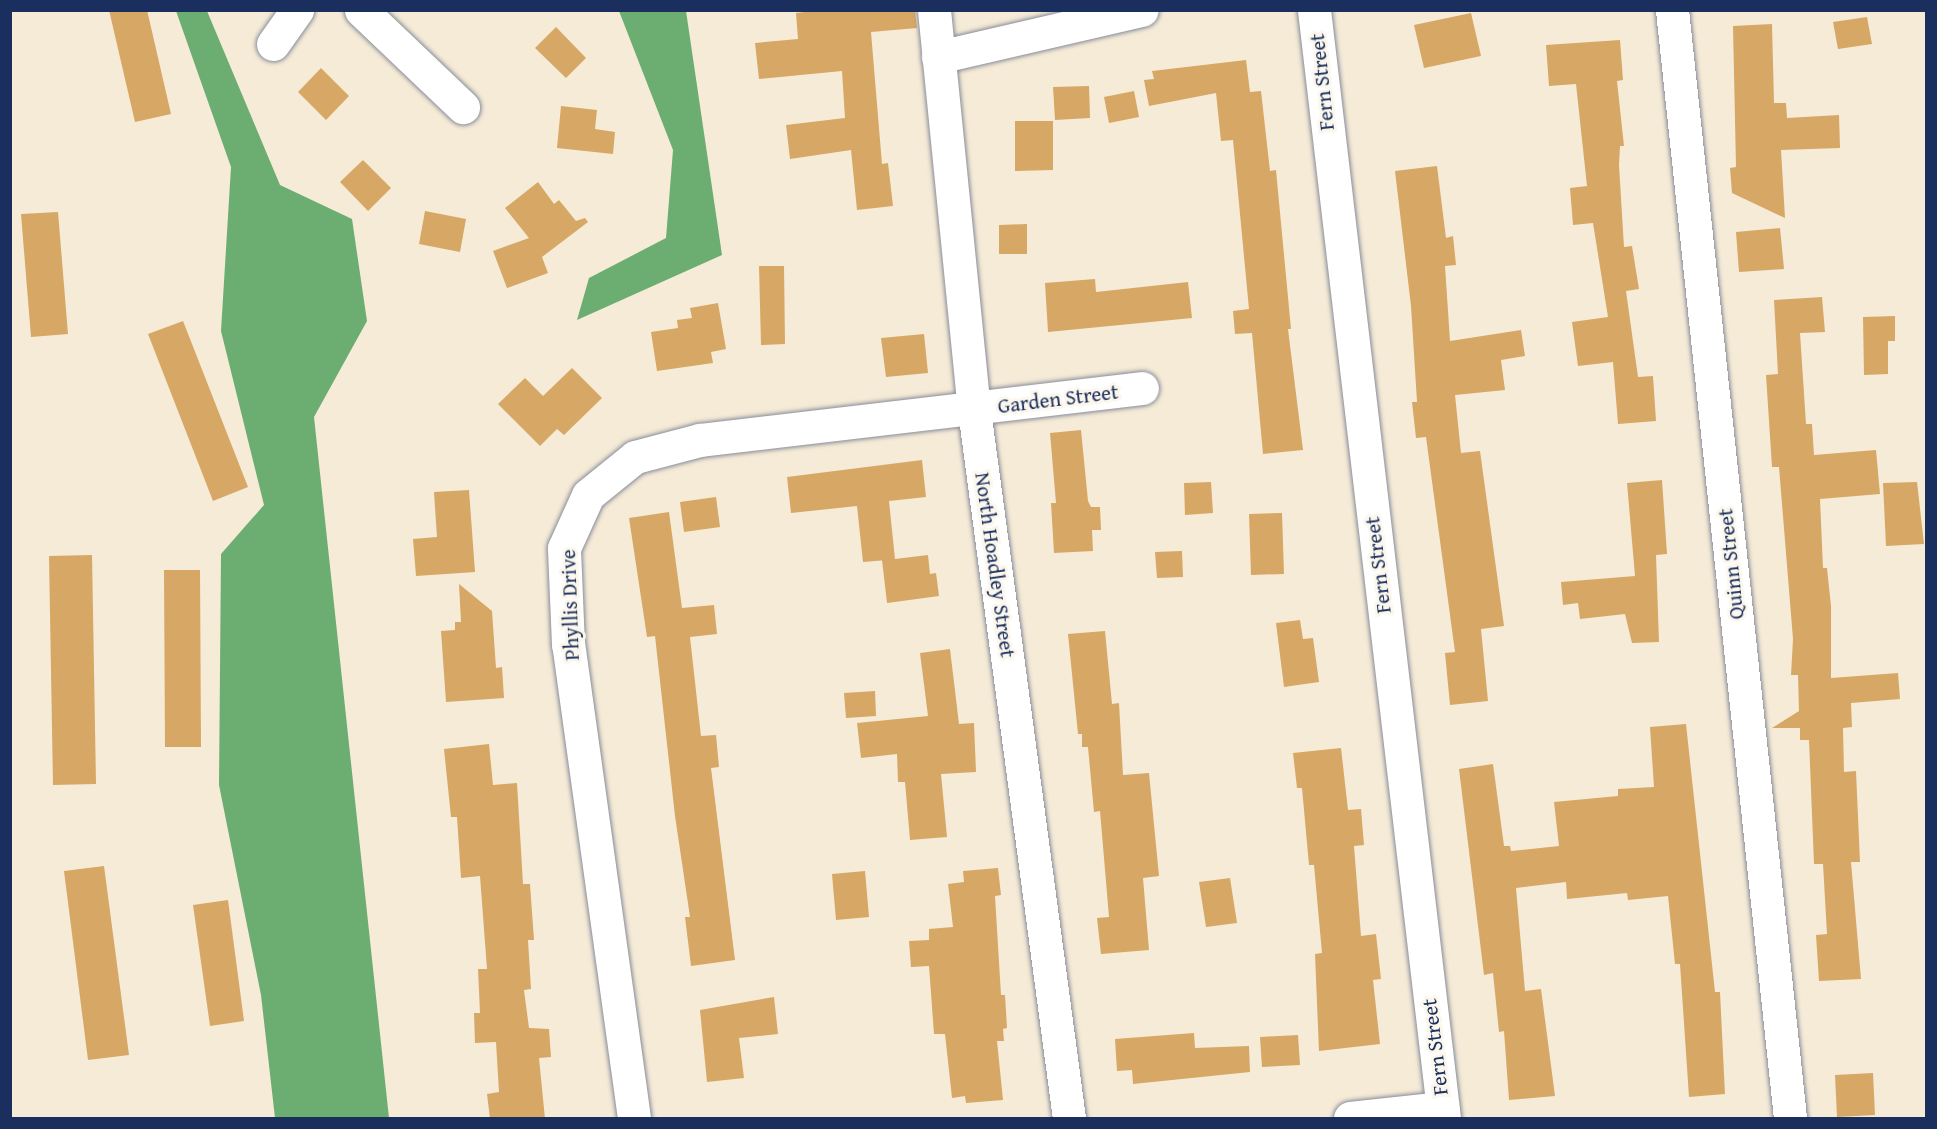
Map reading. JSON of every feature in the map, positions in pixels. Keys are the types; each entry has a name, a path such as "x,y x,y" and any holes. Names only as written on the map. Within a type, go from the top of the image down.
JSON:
{"street":[{"path":"273,44 297,10"},
{"path":"361,10 463,107"},
{"name":"North Hoadley Street","path":"934,10 974,410 1069,1119"},
{"path":"938,57 1142,10"},
{"name":"Fern Street","path":"1314,10 1443,1113"},
{"name":"Quinn Street","path":"1672,10 1790,1119"},
{"name":"Garden Street","path":"974,410 1142,388"},
{"name":"Phyllis Drive","path":"634,1119 568,645 564,548 588,495 635,457 700,440 974,410"},
{"path":"1350,1119 1443,1113"}],"green space":[{"path":"176,11 207,11 280,185 352,219 367,321 314,417 389,1118 275,1118 261,995 219,785 221,554 264,505 221,331 231,167"},
{"path":"619,11 686,11 722,255 577,320 589,278 666,238 673,150"}],"building":[{"path":"109,10 147,10 171,114 135,122"},
{"path":"822,10 915,10 917,28 871,32 882,164 888,163 893,206 857,210 851,150 790,159 786,125 845,118 842,71 759,79 755,43 798,39 796,13"},
{"path":"1471,13 1481,56 1424,68 1414,25"},
{"path":"1867,17 1872,44 1838,49 1833,22"},
{"path":"1772,24 1774,103 1786,103 1787,118 1839,115 1840,148 1781,150 1785,218 1732,193 1730,168 1736,167 1733,26"},
{"path":"556,27 586,58 566,78 535,48"},
{"path":"1620,40 1623,80 1617,81 1624,146 1620,146 1619,165 1624,247 1632,246 1639,289 1626,291 1638,377 1653,376 1656,421 1618,424 1613,362 1578,366 1572,322 1608,317 1593,223 1573,225 1570,188 1587,186 1576,84 1549,86 1546,45"},
{"path":"1246,60 1250,92 1261,91 1270,171 1276,170 1291,329 1288,329 1303,450 1263,454 1252,333 1235,334 1233,311 1249,309 1233,140 1221,141 1216,93 1149,106 1144,80 1154,79 1152,71"},
{"path":"321,68 349,96 326,120 298,92"},
{"path":"1089,86 1090,118 1055,120 1053,87"},
{"path":"1134,91 1139,117 1109,123 1104,97"},
{"path":"561,106 597,110 595,129 615,132 613,154 557,148"},
{"path":"1015,121 1053,121 1053,170 1015,171"},
{"path":"363,160 391,188 368,211 340,182"},
{"path":"1437,166 1446,238 1453,236 1456,265 1445,266 1450,341 1521,330 1525,356 1501,360 1505,390 1455,395 1461,453 1480,451 1504,626 1481,629 1488,701 1450,705 1445,653 1455,652 1426,437 1416,438 1412,402 1417,402 1411,306 1395,171"},
{"path":"538,182 554,204 559,200 576,221 585,218 588,222 542,257 548,273 507,288 493,251 529,238 505,208"},
{"path":"425,211 466,219 460,252 419,244"},
{"path":"58,212 68,334 31,337 21,214"},
{"path":"1027,224 1027,254 999,254 999,225"},
{"path":"1780,228 1784,269 1739,272 1736,232"},
{"path":"759,266 784,266 785,344 761,345"},
{"path":"1095,279 1096,292 1188,282 1192,318 1048,332 1045,283"},
{"path":"1822,297 1825,332 1800,333 1806,424 1812,424 1814,455 1876,450 1880,494 1820,499 1823,568 1827,568 1831,606 1831,678 1898,673 1900,699 1851,703 1852,727 1843,728 1844,772 1856,771 1860,862 1851,862 1861,979 1819,981 1816,935 1827,934 1823,864 1814,864 1809,740 1800,740 1800,728 1772,728 1799,711 1798,675 1791,675 1793,639 1779,467 1772,467 1766,375 1778,374 1774,300"},
{"path":"718,303 726,349 711,352 713,363 657,371 651,332 678,328 677,320 692,318 690,308"},
{"path":"1895,316 1895,341 1888,341 1888,374 1864,375 1863,317"},
{"path":"183,321 248,487 213,501 148,334"},
{"path":"924,334 928,373 886,377 881,338"},
{"path":"572,368 602,398 564,435 557,429 540,446 498,404 525,378 543,396"},
{"path":"1081,430 1088,501 1091,507 1100,507 1101,530 1092,530 1093,551 1054,553 1051,503 1056,503 1050,433"},
{"path":"922,460 926,497 889,501 895,559 928,555 930,574 936,573 939,596 887,603 882,560 863,562 857,506 791,513 787,477"},
{"path":"1662,480 1667,554 1656,555 1659,642 1632,643 1625,614 1580,619 1578,603 1563,605 1561,582 1635,576 1627,483"},
{"path":"1211,482 1213,513 1185,515 1184,483"},
{"path":"1917,482 1924,544 1886,546 1883,483"},
{"path":"469,490 475,572 416,576 413,539 437,537 434,492"},
{"path":"716,497 720,527 684,532 680,502"},
{"path":"669,512 682,608 714,605 717,634 690,637 701,736 716,735 719,767 711,768 735,960 691,966 685,917 690,917 675,816 655,636 647,637 629,518"},
{"path":"1282,513 1284,574 1251,575 1249,514"},
{"path":"1182,551 1183,577 1157,578 1155,552"},
{"path":"92,555 96,784 53,785 49,556"},
{"path":"164,570 200,570 201,747 165,747"},
{"path":"459,584 492,611 496,668 502,667 504,698 446,702 441,631 455,630 455,622 461,622"},
{"path":"1300,620 1303,639 1313,638 1319,682 1284,687 1276,623"},
{"path":"1105,631 1112,704 1119,703 1123,775 1149,773 1159,876 1143,878 1149,950 1101,954 1097,918 1109,917 1100,811 1094,812 1088,747 1082,747 1082,734 1078,734 1068,634"},
{"path":"950,649 959,724 974,723 976,772 941,774 947,837 910,840 905,782 898,782 897,754 861,758 857,723 928,716 920,653"},
{"path":"875,691 876,716 846,718 844,693"},
{"path":"1686,724 1715,992 1720,992 1725,1094 1689,1097 1680,964 1675,964 1668,896 1628,900 1627,893 1567,899 1566,882 1516,888 1525,991 1541,989 1555,1096 1509,1100 1504,1031 1499,1032 1493,973 1484,975 1459,769 1493,764 1504,846 1510,846 1511,851 1559,846 1554,802 1618,796 1618,789 1654,787 1650,727"},
{"path":"489,744 493,785 517,783 523,884 530,884 534,940 528,940 531,989 524,990 529,1028 549,1029 551,1057 539,1058 545,1119 490,1119 487,1094 499,1092 496,1042 475,1043 474,1013 480,1013 478,969 487,969 480,876 461,878 457,817 451,817 444,749"},
{"path":"1341,748 1348,810 1361,809 1364,845 1354,846 1361,936 1376,934 1381,979 1373,980 1380,1044 1319,1051 1315,954 1322,953 1314,865 1309,865 1302,788 1297,788 1293,753"},
{"path":"104,866 129,1055 88,1060 64,871"},
{"path":"998,868 1001,895 995,896 1001,995 1005,995 1007,1028 1003,1029 1004,1041 997,1041 1003,1100 966,1103 965,1096 952,1098 945,1034 934,1034 929,966 911,967 909,941 929,940 929,929 953,927 948,884 964,882 963,871"},
{"path":"865,871 869,917 836,920 832,874"},
{"path":"1230,878 1237,923 1206,927 1199,882"},
{"path":"228,900 244,1021 210,1026 193,905"},
{"path":"774,997 778,1034 739,1038 744,1078 707,1082 700,1010"},
{"path":"1194,1033 1195,1048 1249,1046 1250,1072 1133,1084 1132,1070 1117,1071 1115,1039"},
{"path":"1298,1035 1300,1065 1262,1067 1260,1037"},
{"path":"1873,1073 1875,1115 1837,1117 1835,1075"}]}
